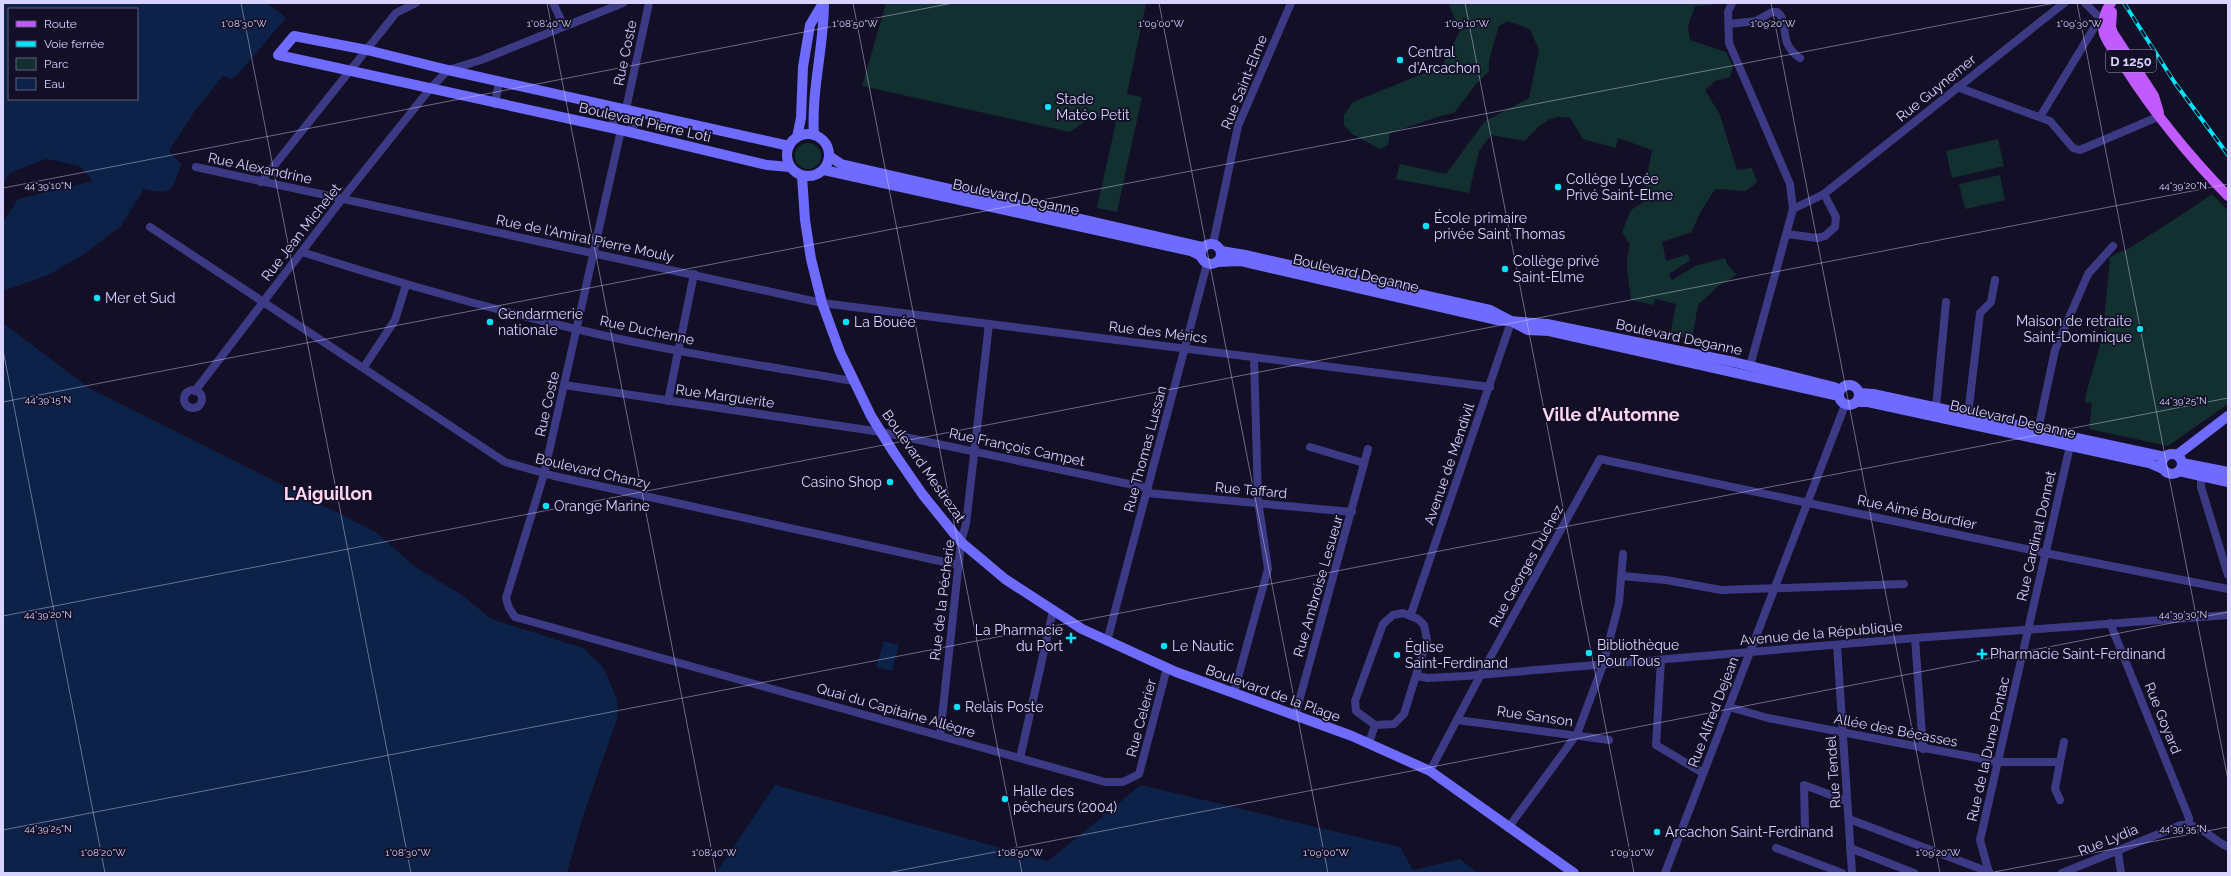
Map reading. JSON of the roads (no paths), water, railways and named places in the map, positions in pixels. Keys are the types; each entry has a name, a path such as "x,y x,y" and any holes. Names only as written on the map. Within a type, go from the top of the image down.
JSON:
{"main road":[{"name":"D 1250","path":"2112,3 2106,8 2102,18 2104,34 2146,101 2160,116 2193,160 2228,196"},
{"name":"D 1250","path":"2112,3 2111,20 2113,33 2154,96 2160,116"}],"street":[{"path":"262,182 396,13 416,3"},
{"path":"553,3 564,26"},
{"path":"429,90 448,70 480,60 623,3"},
{"name":"Rue Coste","path":"626,109 649,3"},
{"path":"814,135 812,117 817,69 824,28 824,3"},
{"path":"797,137 801,118 803,67 810,25 824,3"},
{"name":"Rue Saint-Elme","path":"1208,254 1238,126 1291,3"},
{"path":"1732,3 1728,12 1729,44 1790,184 1793,209 1750,366"},
{"name":"Rue Guynemer","path":"1793,209 1824,194 2064,3"},
{"path":"2040,117 2102,18 2085,3"},
{"path":"1728,24 1756,21 1772,12 1777,12 1782,18 1787,45 1792,52 1800,58"},
{"name":"Boulevard Pierre Loti","path":"789,146 499,82 367,50 294,36 278,56 429,90 622,130 767,165 790,167"},
{"path":"495,104 499,82"},
{"path":"1957,87 2050,121 2073,148 2080,150 2160,116"},
{"name":"Rue Jean Michelet","path":"194,391 342,199 429,90"},
{"path":"626,109 632,113 635,120 629,130 622,130 614,124 613,118 617,112 626,109"},
{"name":"Rue Coste","path":"622,130 544,474 506,598 509,608 515,617 645,654"},
{"path":"802,135 814,135 826,145 829,156 824,170 814,176 802,176 790,167 787,153 789,146 797,137 802,135"},
{"name":"Boulevard Deganne","path":"829,156 841,164 1150,233 1208,254 1511,322 1547,324 1750,366 1834,387 1840,393"},
{"name":"Rue Alexandrine","path":"196,167 342,199"},
{"name":"Boulevard Deganne","path":"824,170 1191,251 1221,256 1221,251 1282,263 1490,310 1528,330 1549,331 1840,393"},
{"name":"Boulevard Mestrezat","path":"802,176 804,220 811,259 822,302 853,381 881,432 923,495 960,542"},
{"path":"1787,234 1817,238 1825,236 1835,228 1836,217 1824,194"},
{"name":"Rue de l'Amiral Pierre Mouly","path":"342,199 822,302"},
{"name":"Boulevard Chanzy","path":"150,227 364,367 505,462 544,474 842,541 958,565"},
{"path":"2038,430 2055,350 2088,274 2113,246"},
{"name":"Rue Duchenne","path":"302,252 406,285 577,329 679,351 853,381"},
{"name":"Rue Thomas Lussan","path":"1107,641 1186,348 1208,254"},
{"path":"668,401 694,274"},
{"path":"1968,415 1980,312 1991,302 1995,280"},
{"path":"364,367 394,320 406,285"},
{"name":"Rue des Mérics","path":"822,302 1490,387"},
{"path":"1936,407 1946,302"},
{"name":"Avenue de Mendivil","path":"1411,614 1511,322"},
{"name":"Rue de la Pécherie","path":"940,736 960,542 966,524 989,324"},
{"path":"1234,692 1268,569 1259,504 1254,357"},
{"name":"Rue Marguerite","path":"564,385 881,432"},
{"path":"1851,385 1856,388 1858,398 1852,405 1845,405 1840,393 1845,386 1851,385"},
{"name":"Boulevard Deganne","path":"1858,398 1873,394 2165,457"},
{"name":"Boulevard Deganne","path":"1858,398 1868,402 2149,463 2170,474 2179,463"},
{"name":"Rue Alfred Dejean","path":"1665,873 1806,502 1845,405"},
{"path":"2179,463 2228,416"},
{"name":"Rue François Campet","path":"881,432 974,451 1147,491"},
{"name":"Rue Cardinal Donnet","path":"2028,631 2070,446"},
{"path":"1310,447 1364,463"},
{"name":"Rue Ambroise Lesueur","path":"1295,716 1368,449"},
{"path":"2163,469 2162,462 2165,457 2170,454 2179,463 2201,476 2228,482"},
{"name":"Rue Aimé Bourdier","path":"1600,459 2046,554 2228,589"},
{"name":"Rue Georges Duchez","path":"1430,772 1481,674 1600,459"},
{"path":"2179,463 2228,472"},
{"path":"2201,476 2201,487 2228,575"},
{"name":"Rue Taffard","path":"1147,491 1259,504 1352,512"},
{"name":"Boulevard de la Plage","path":"960,542 1005,579 1082,629 1167,668 1369,743 1430,772 1574,873"},
{"path":"1508,828 1577,734 1603,665 1619,603 1624,554"},
{"path":"1622,576 1666,580 1721,590 1904,584"},
{"path":"1020,758 1053,610"},
{"path":"1403,613 1411,614 1418,619 1426,633 1427,640 1417,676 1404,714 1394,724 1375,725 1356,711 1355,701 1383,624 1393,615 1403,613"},
{"name":"Avenue de la République","path":"1417,676 1428,678 1603,665 1915,638 2028,631 2110,623 2228,615"},
{"name":"Rue Goyard","path":"2110,623 2189,818 2189,824"},
{"name":"Rue de la Dune Pontac","path":"1989,873 1980,840 2028,631"},
{"path":"1915,638 1923,749"},
{"name":"Rue Tendel","path":"1838,645 1852,873"},
{"name":"Quai du Capitaine Allègre","path":"645,654 1104,782 1123,782 1139,774"},
{"path":"1661,660 1656,745 1703,773"},
{"name":"Rue Celerier","path":"1139,774 1167,668"},
{"name":"Allée des Bécasses","path":"1729,707 1768,718 1923,749 1998,762 2060,762"},
{"name":"Rue Sanson","path":"1457,720 1577,734 1609,740"},
{"path":"1369,743 1375,725"},
{"path":"2060,800 2055,789 2064,742"},
{"path":"1805,829 1804,785 1847,801"},
{"path":"1849,819 1989,873"},
{"path":"2189,824 2198,828 2216,842 2228,848"},
{"name":"Rue Lydia","path":"2062,873 2180,825 2189,824"},
{"path":"1776,848 1842,873"},
{"path":"1850,848 1914,873"},
{"path":"2118,851 2121,873"}],"water":[{"path":"3,3 267,3 286,18 237,75 232,79 223,76 194,112 169,151 181,164 176,179 170,188 161,192 144,189 121,226 83,255 48,275 3,291 3,222 18,199 93,181 80,166 46,159 10,173 3,184"},
{"path":"3,323 89,388 376,532 414,566 462,595 491,619 583,648 603,667 617,699 618,716 583,816 567,873 3,873"},
{"path":"884,641 899,645 892,671 876,667"},
{"path":"775,785 1048,861 1141,785 1400,847 1413,870 1460,859 1478,873 716,873"}],"railway":[{"path":"2124,3 2175,83 2228,155"}],"place":[{"name":"Central d'Arcachon","path":"1400,60"},
{"name":"Stade Matéo Petit","path":"1048,107"},
{"name":"Collège Lycée Privé Saint-Elme","path":"1558,187"},
{"name":"École primaire privée Saint Thomas","path":"1426,226"},
{"name":"Collège privé Saint-Elme","path":"1505,269"},
{"name":"Mer et Sud","path":"97,298"},
{"name":"Gendarmerie nationale","path":"490,322"},
{"name":"La Bouée","path":"846,322"},
{"name":"Maison de retraite Saint-Dominique","path":"2140,329"},
{"name":"Casino Shop","path":"890,482"},
{"name":"Orange Marine","path":"546,506"},
{"name":"La Pharmacie du Port","path":"1071,638"},
{"name":"Le Nautic","path":"1164,646"},
{"name":"Bibliothèque Pour Tous","path":"1589,653"},
{"name":"Pharmacie Saint-Ferdinand","path":"1982,654"},
{"name":"Église Saint-Ferdinand","path":"1397,655"},
{"name":"Relais Poste","path":"957,707"},
{"name":"Halle des pêcheurs (2004)","path":"1005,799"},
{"name":"Arcachon Saint-Ferdinand","path":"1657,832"}],"district":[{"name":"Ville d'Automne","path":"1611,414"},
{"name":"L'Aiguillon","path":"328,493"}]}
